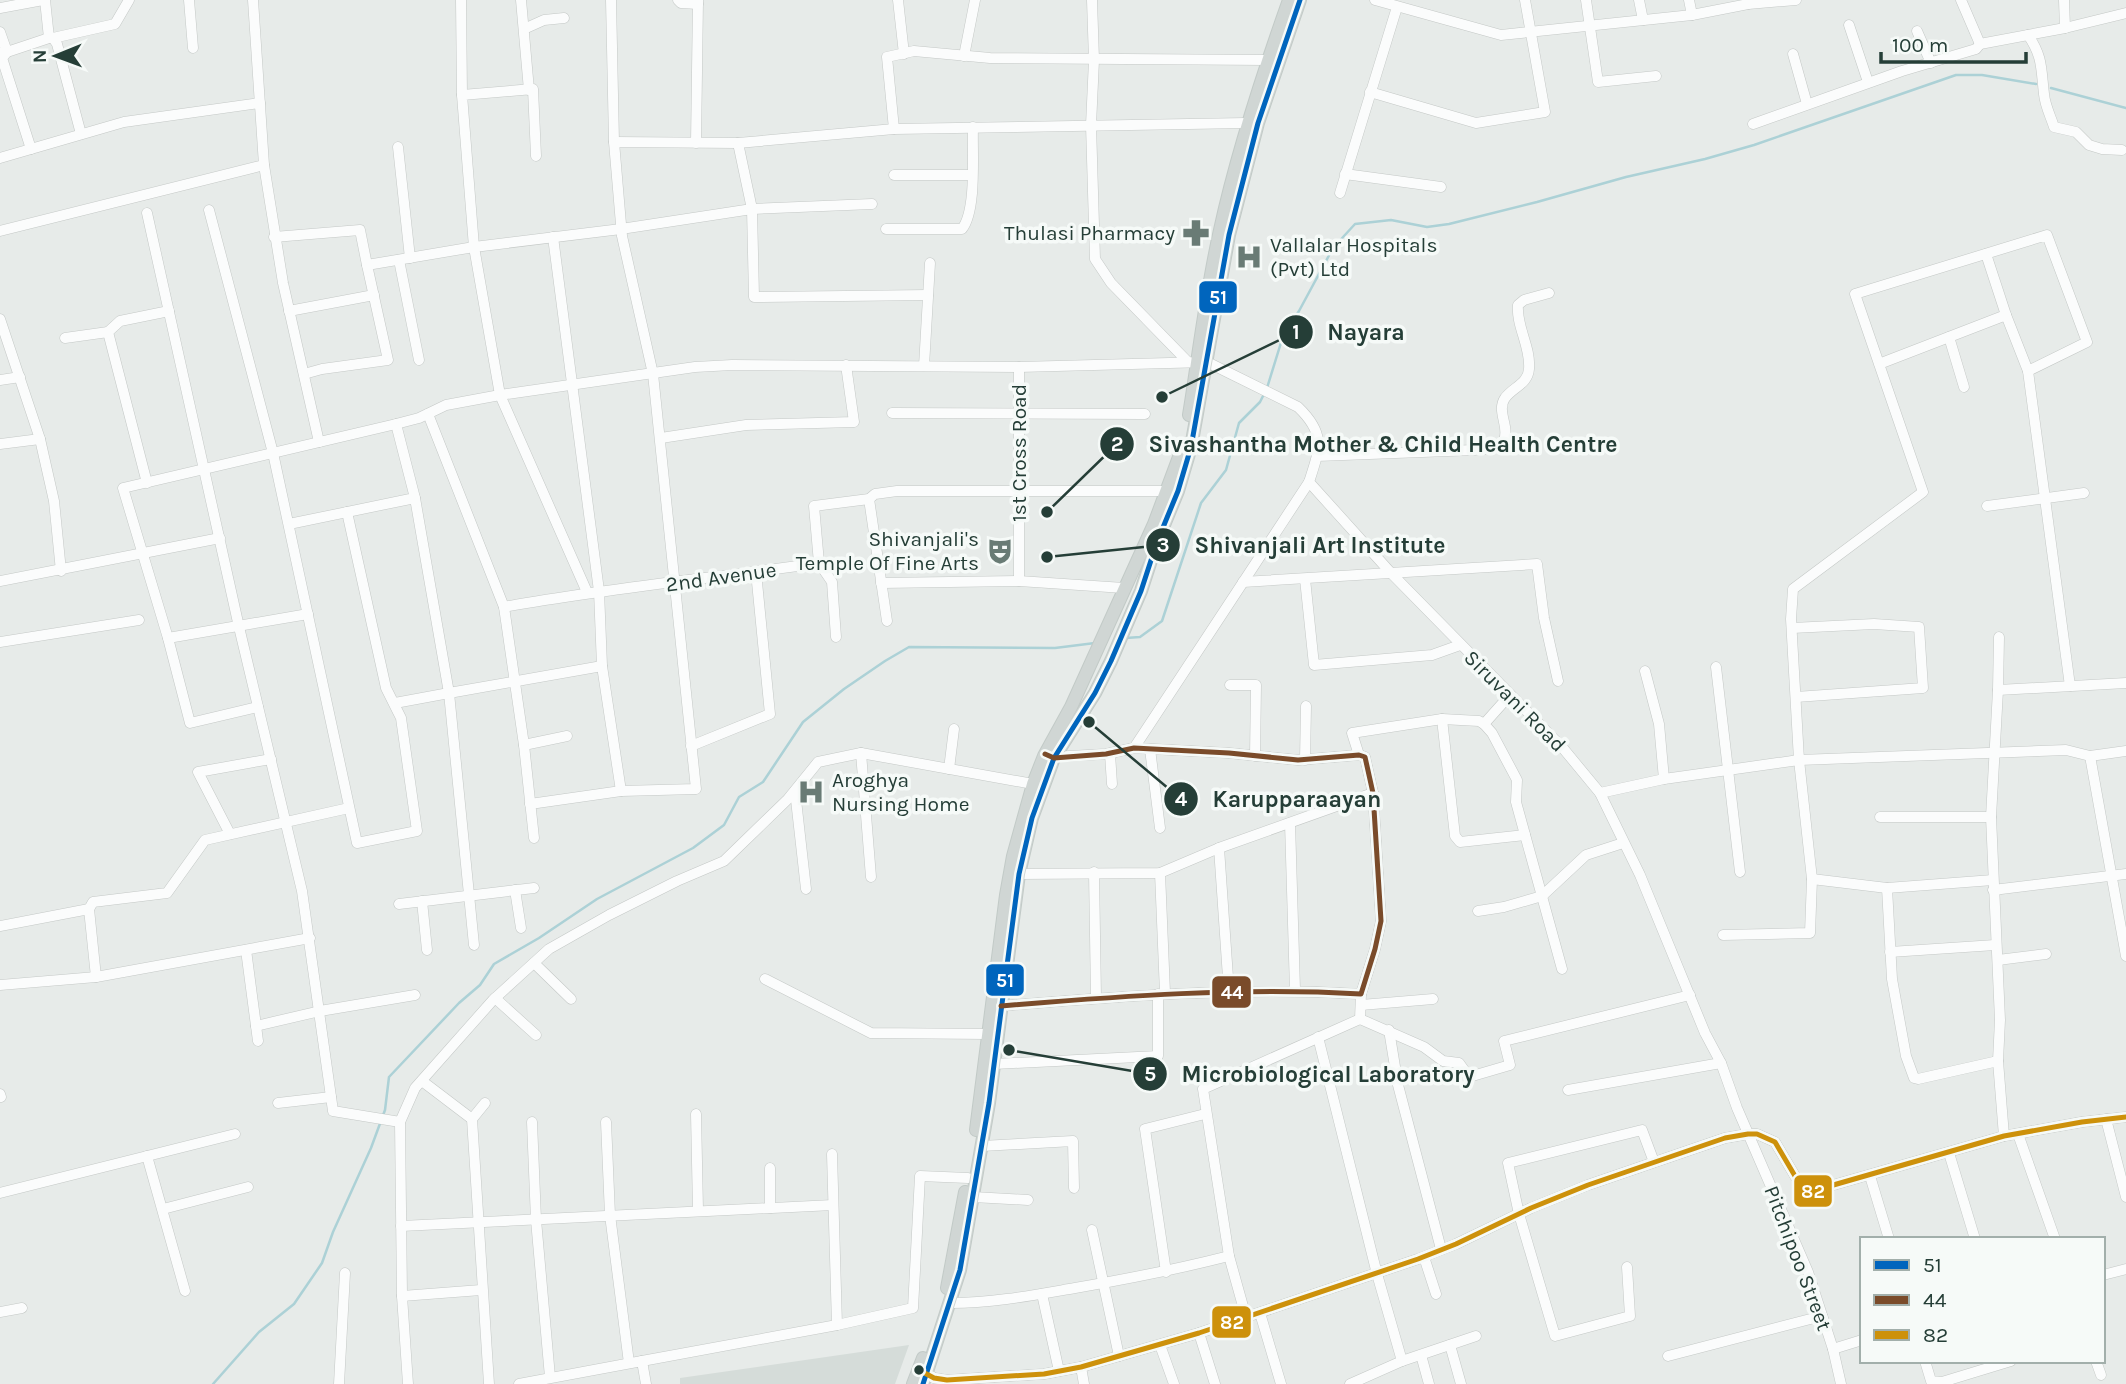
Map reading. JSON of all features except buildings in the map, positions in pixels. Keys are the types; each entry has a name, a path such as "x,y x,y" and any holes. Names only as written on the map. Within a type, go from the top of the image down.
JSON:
{"main road":[{"path":"913,1384 923,1376 951,1303 960,1270 995,1064 1019,874 1032,818 1049,756 1168,491 1184,443 1219,232 1247,123 1289,0"},
{"path":"923,1376 948,1282 968,1178 1013,856 1033,784 1103,677 1181,480 1191,447 1197,362 1258,123 1300,0"}],"street":[{"path":"0,8 44,0 51,38 57,44 81,134"},
{"path":"3,53 51,38 115,24 129,0"},
{"path":"189,0 193,48"},
{"path":"253,0 264,165 274,237 318,442"},
{"path":"461,0 462,94 474,247 500,395 587,592"},
{"path":"522,0 529,90"},
{"path":"530,804 621,791 696,789 653,374 621,229 614,142 611,0"},
{"path":"678,0 681,3 698,2 696,143"},
{"path":"898,0 904,54"},
{"path":"964,56 975,0"},
{"path":"1092,0 1094,60 1091,125 1095,259 1111,283 1197,362 1250,382 1298,407 1315,426 1318,439 1318,456 1309,482 1134,748"},
{"path":"1375,0 1501,35 1692,15 1748,2 1796,0"},
{"path":"1370,92 1476,123 1545,112 1525,0"},
{"path":"1586,0 1598,82 1657,76"},
{"path":"1639,0 1643,20"},
{"path":"1689,0 1692,15"},
{"path":"1961,0 1980,44"},
{"path":"2064,0 2065,29"},
{"path":"1340,194 1397,7"},
{"path":"1753,124 1868,82 1976,50 1980,44 2065,29 2126,13"},
{"path":"524,29 544,20 564,18"},
{"path":"1849,25 1868,82"},
{"path":"1917,31 1931,63"},
{"path":"0,32 2,62 31,149"},
{"path":"2028,35 2038,49 2043,69 2044,96 2054,127 2076,132 2089,145 2122,150"},
{"path":"894,129 887,57 914,51 964,56 1094,60 1268,60"},
{"path":"1793,54 1807,104"},
{"path":"462,94 533,89 536,156"},
{"path":"0,158 124,122 260,103"},
{"path":"614,142 738,143 894,129 1247,123"},
{"path":"886,229 962,229 967,223 973,127"},
{"path":"738,143 751,209 754,297 928,295"},
{"path":"398,147 410,258"},
{"path":"0,231 264,165"},
{"path":"1345,174 1441,187"},
{"path":"894,175 972,175"},
{"path":"367,265 474,247 621,229 751,209 872,204"},
{"path":"209,210 273,453 357,843 417,831 401,718 386,688 347,512"},
{"path":"147,213 239,627 302,891 334,1111 400,1122"},
{"path":"274,237 360,230 388,360 304,374"},
{"path":"1723,935 1810,933 1812,879 1799,761 1792,628 1793,589 1923,492 1855,294 2048,235 2087,342 2028,372"},
{"path":"553,237 599,591 602,666 621,791"},
{"path":"1986,254 2028,372 2070,687"},
{"path":"399,260 419,359"},
{"path":"924,366 930,262"},
{"path":"1318,456 1474,450 1503,443 1505,438 1501,410 1505,398 1524,382 1529,373 1518,305 1524,300 1549,293"},
{"path":"289,311 374,295"},
{"path":"65,338 108,332 120,321 170,311"},
{"path":"1879,364 2006,315"},
{"path":"0,319 40,439 54,501 61,571"},
{"path":"108,332 148,483"},
{"path":"1949,337 1964,387"},
{"path":"258,707 190,723 168,638 122,488 396,424 446,405 695,367 1019,367 1197,362"},
{"path":"661,438 746,425 854,422 846,365"},
{"name":"1st Cross Road","path":"1019,367 1019,581"},
{"path":"0,380 20,377"},
{"path":"892,412 1145,414"},
{"path":"428,414 504,607 534,838"},
{"path":"396,424 415,498 449,693 474,945"},
{"path":"0,444 40,439"},
{"name":"Siruvani Road","path":"1309,482 1391,573 1562,747 1600,793 1640,875 1705,1033 1721,1063 1748,1134"},
{"path":"836,636 832,582 819,564 814,506 869,499 875,494 897,491 1168,491"},
{"path":"1987,506 2084,493"},
{"path":"289,524 415,498"},
{"path":"869,499 887,621"},
{"path":"0,581 220,538"},
{"name":"2nd Avenue","path":"504,607 587,592 673,584 819,564"},
{"path":"1243,582 1537,564 1544,618 1558,681"},
{"path":"691,746 770,714 756,572"},
{"path":"1305,579 1314,665 1432,655 1460,645"},
{"path":"881,583 1019,581 1124,588"},
{"path":"168,638 308,614"},
{"path":"0,642 139,620"},
{"path":"1792,628 1874,624 1919,627 1923,688 1796,697"},
{"path":"1999,637 1991,817 1995,945 1998,960 1998,1061 2004,1136"},
{"path":"395,704 602,666"},
{"path":"1716,667 1740,872"},
{"path":"1645,671 1659,724 1664,779"},
{"path":"1998,690 2126,682"},
{"path":"1230,685 1256,685 1255,756"},
{"path":"1484,724 1509,696"},
{"path":"1305,760 1306,706"},
{"path":"1442,719 1455,836 1460,842 1525,835"},
{"path":"1359,755 1352,733 1442,719 1479,721 1484,724 1492,733 1517,780 1516,802 1562,970"},
{"path":"949,769 954,729"},
{"path":"524,745 567,736"},
{"path":"1049,756 1110,754 1134,748 1229,752 1305,760 1359,755 1365,757 1373,793 1381,921 1361,994 1360,1019"},
{"path":"1150,749 1160,828"},
{"path":"1600,793 1664,779 1799,761 2066,750 2090,756 2126,751"},
{"path":"862,753 871,877"},
{"path":"408,1384 402,1296 400,1122 415,1088 495,998 548,950 609,915 724,861 795,791 818,762 862,753 1033,784"},
{"path":"1110,754 1112,784"},
{"path":"2090,756 2126,957"},
{"path":"230,834 198,772 271,759"},
{"path":"795,791 806,889"},
{"path":"1019,874 1160,873 1219,848 1373,793"},
{"path":"96,976 89,909 93,902 167,893 205,840 349,808"},
{"path":"1880,817 1991,817"},
{"path":"1290,823 1295,990"},
{"path":"1478,911 1542,896 1586,855 1623,843"},
{"path":"1219,848 1229,992"},
{"path":"1094,872 1096,998"},
{"path":"995,1064 1158,1056 1162,994 1160,873"},
{"path":"1812,879 1887,888 1993,885 2126,874"},
{"path":"399,904 534,888"},
{"path":"1887,888 1894,992 1906,1055 1914,1077 1918,1079 1998,1061"},
{"path":"515,890 521,928"},
{"path":"422,901 427,950"},
{"path":"0,926 89,909"},
{"path":"0,985 96,976 310,938"},
{"path":"1890,952 1995,945"},
{"path":"246,950 258,1041"},
{"path":"1998,960 2046,954"},
{"path":"534,963 571,999"},
{"path":"765,979 871,1033 988,1034"},
{"path":"1001,1006 1162,994 1295,990 1361,994"},
{"path":"256,1026 320,1011 415,995"},
{"path":"1246,1317 1229,1256 1203,1088 1360,1019 1424,1047 1443,1060 1459,1063 1469,1077 1510,1065 1504,1041 1690,995"},
{"path":"495,998 536,1035"},
{"path":"1360,1005 1433,999"},
{"path":"1389,1030 1398,1085 1441,1249"},
{"path":"1318,1037 1377,1274 1402,1361"},
{"path":"1568,1090 1721,1063"},
{"path":"422,1081 472,1119"},
{"path":"278,1103 331,1097"},
{"path":"485,1103 472,1119 489,1384"},
{"path":"696,1114 698,1210"},
{"path":"1166,1272 1145,1129 1205,1114"},
{"path":"923,1376 947,1380 1044,1374 1081,1367 1160,1345 1424,1257 1577,1189 1725,1138 1758,1134 1774,1142 1794,1176 1809,1192 2004,1136 2126,1117"},
{"path":"2106,1119 2126,1197"},
{"path":"532,1122 536,1220 550,1377"},
{"path":"606,1122 610,1215 629,1363"},
{"path":"1626,1266 1630,1316 1555,1336 1519,1214 1508,1163 1642,1130 1654,1162"},
{"path":"0,1193 235,1134"},
{"name":"Pitchipoo Street","path":"1748,1134 1808,1272 1842,1384"},
{"path":"2018,1134 2054,1237"},
{"path":"982,1146 1073,1141 1074,1188"},
{"path":"1949,1153 1974,1237"},
{"path":"832,1154 837,1325"},
{"path":"147,1156 185,1291"},
{"path":"769,1168 770,1208"},
{"path":"519,1384 837,1325 913,1308 920,1176 968,1178"},
{"path":"1870,1176 1888,1237"},
{"path":"163,1209 248,1187"},
{"path":"973,1197 1028,1200"},
{"path":"401,1226 833,1205"},
{"path":"1092,1230 1119,1356"},
{"path":"951,1303 976,1303 1042,1294 1166,1272 1229,1256"},
{"path":"1424,1257 1436,1294"},
{"path":"2105,1274 2126,1269"},
{"path":"340,1384 345,1273"},
{"path":"402,1296 481,1290"},
{"path":"1042,1294 1059,1371"},
{"path":"0,1312 22,1308"},
{"path":"1260,1313 1281,1384"},
{"path":"1668,1356 1822,1316"},
{"path":"1199,1333 1215,1384"},
{"path":"1350,1384 1368,1380 1402,1361 1476,1336"},
{"path":"1833,1349 1860,1340"},
{"path":"1160,1345 1174,1384"},
{"path":"1450,1345 1461,1384"},
{"path":"1421,1355 1429,1384"},
{"path":"642,1361 646,1384"},
{"path":"1926,1363 1931,1381 1942,1382 2004,1363"},
{"path":"2097,1363 2101,1375"},
{"path":"1081,1367 1084,1384"},
{"path":"585,1372 587,1384"}],"shaded area":[{"path":"909,1345 895,1384 680,1384 680,1378"}],"waterway":[{"path":"1267,388 1284,333 1333,248 1355,224 1391,220 1427,227 1449,224 1754,145 1956,75 1982,75 2036,84"},
{"path":"2051,88 2126,108"},
{"path":"1126,638 1140,637 1162,621 1201,503 1226,470 1239,423 1260,402 1264,394"},
{"path":"213,1384 259,1332 294,1304 322,1263 385,1110 389,1077 459,1003 480,985 494,964 597,899 693,848 724,825 739,797 763,782 803,722 844,689 909,647 1055,648 1095,643"}],"transit line":[{"name":"51","path":"923,1384 960,1270 989,1103 1019,874 1032,818 1054,758 1095,693 1111,661 1141,591 1178,491 1191,447 1229,235 1258,123 1300,0"},
{"name":"44","path":"1001,1006 1226,992 1361,994 1381,921 1373,793 1365,757 1359,755 1298,760 1134,748 1106,754 1054,758 1045,754"},
{"name":"82","path":"919,1370 934,1378 947,1380 1044,1374 1081,1367 1199,1333 1418,1259 1588,1185 1725,1138 1757,1134 1775,1142 1795,1176 1809,1192 2004,1136 2126,1117"}],"place":[{"name":"Thulasi Pharmacy","path":"1196,233"},
{"name":"Vallalar Hospitals (Pvt) Ltd","path":"1249,257"},
{"name":"Nayara","path":"1162,397"},
{"name":"Sivashantha Mother & Child Health Centre","path":"1047,512"},
{"name":"Shivanjali's Temple Of Fine Arts","path":"1000,551"},
{"name":"Shivanjali Art Institute","path":"1047,557"},
{"name":"Karupparaayan","path":"1089,722"},
{"name":"Aroghya Nursing Home","path":"811,792"},
{"name":"Microbiological Laboratory","path":"1009,1050"}]}
